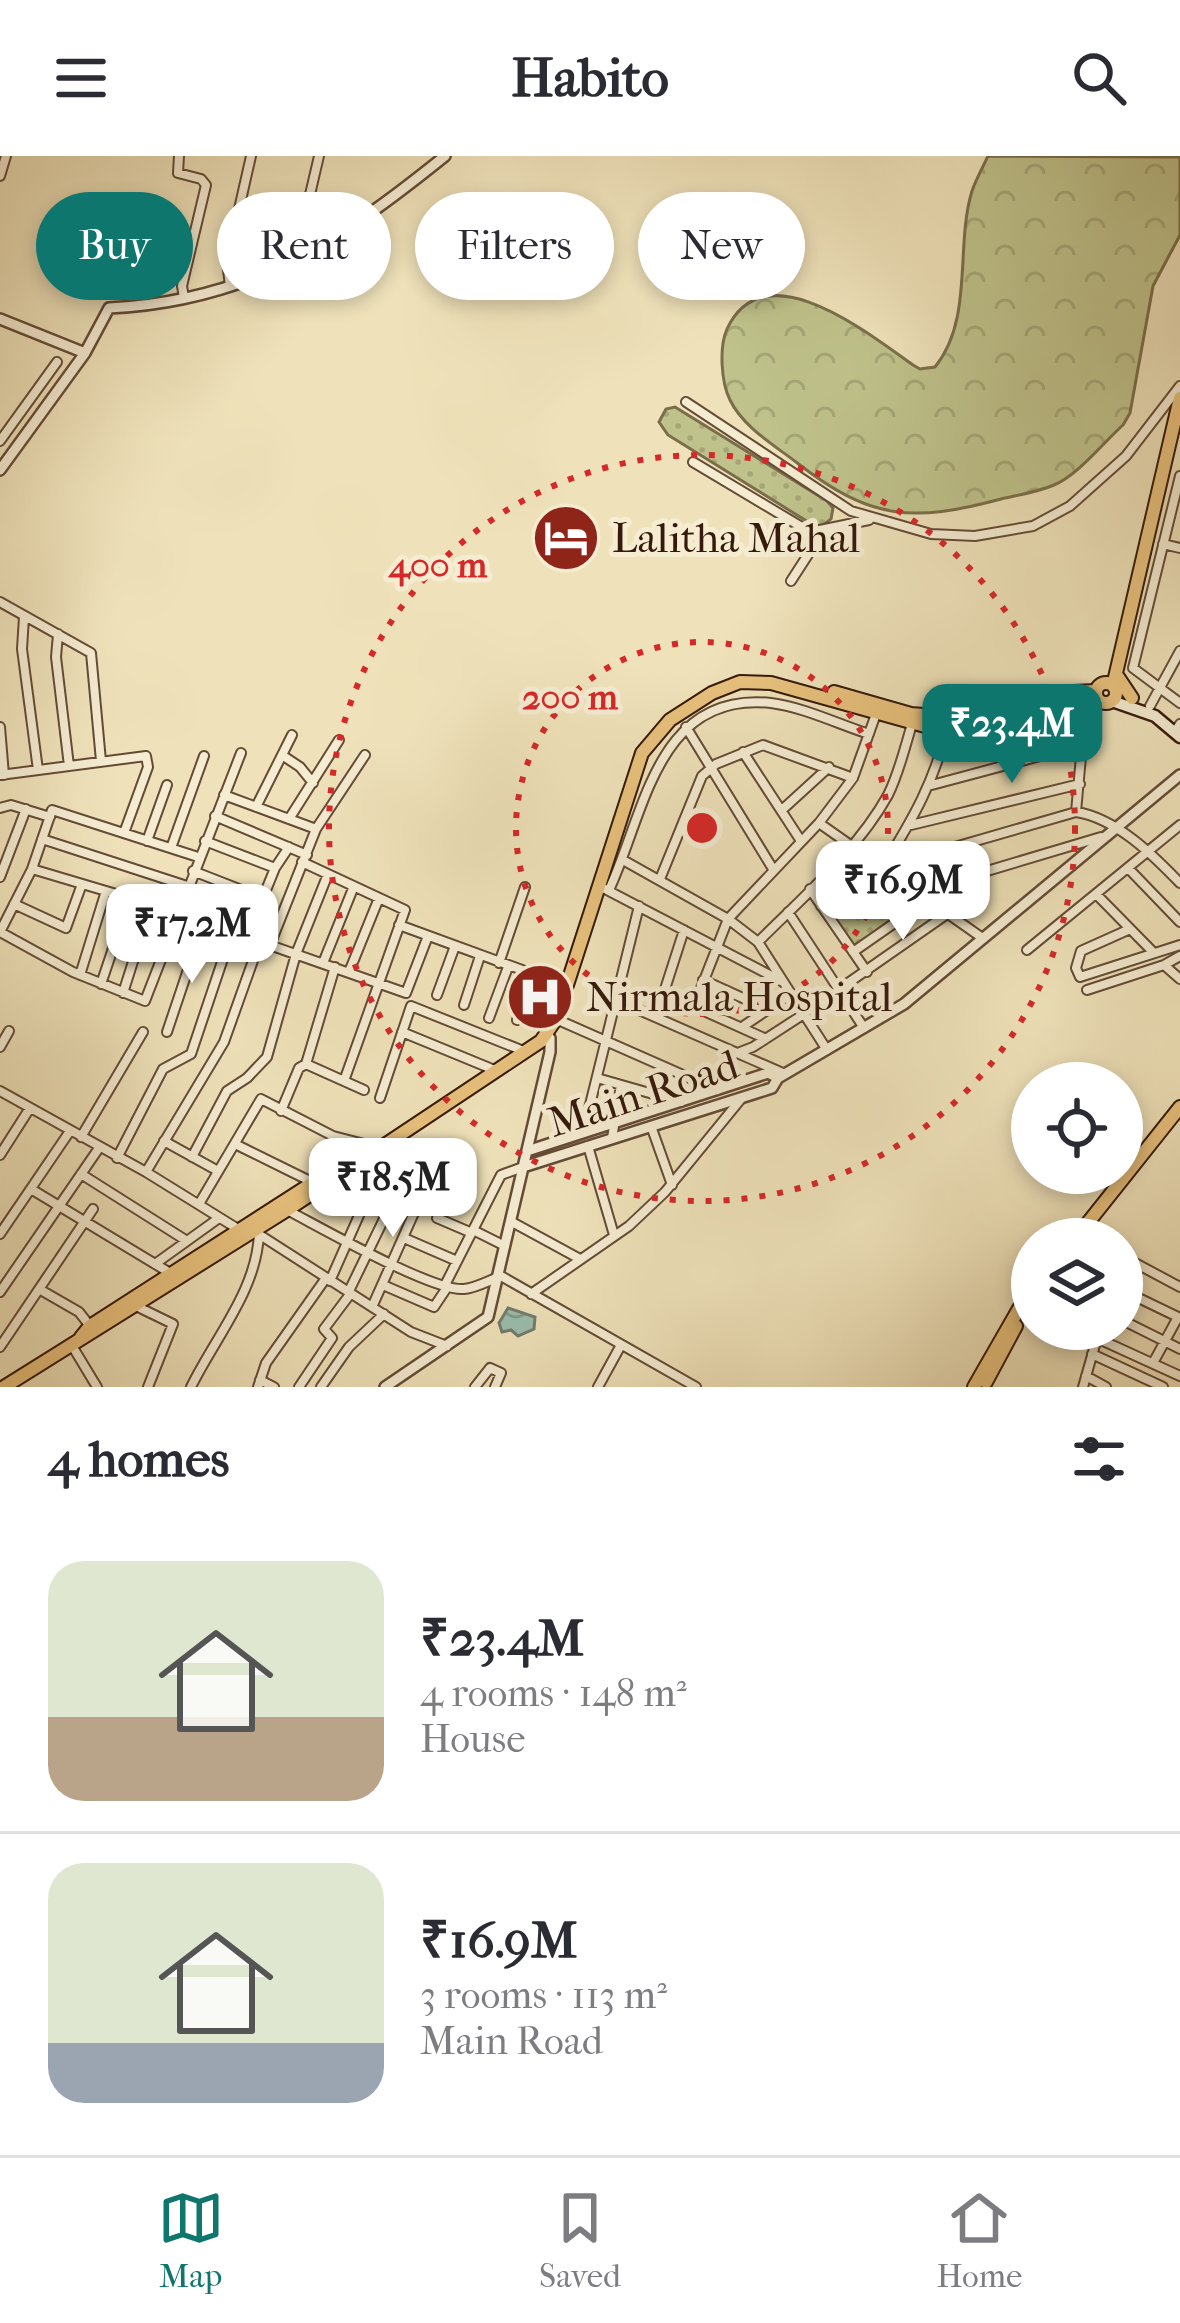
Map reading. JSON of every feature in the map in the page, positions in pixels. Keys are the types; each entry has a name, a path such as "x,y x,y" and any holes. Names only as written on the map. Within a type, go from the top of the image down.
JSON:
{"main road":[{"path":"1101,693 1114,665 1180,398"},
{"path":"1101,693 1099,682 1114,665"},
{"path":"1114,665 1132,698"},
{"path":"77,1344 90,1326 312,1182 374,1149 525,1051 545,1032 556,1019 625,775 641,740 664,715 724,679 758,673 941,718 1101,693 1150,706 1179,730"},
{"path":"545,1032 603,887 634,770 647,744 670,720 712,693 740,682 771,683 912,724 946,725 970,716"},
{"path":"1101,693 1179,730"},
{"path":"5,1382 27,1381 77,1344 258,1232 491,1069 525,1051"},
{"path":"1091,1218 1180,1097"},
{"path":"1143,1145 1180,1108"},
{"path":"978,1387 1011,1332"}],"street":[{"path":"0,176 5,156"},
{"path":"178,156 178,173 206,185 193,240"},
{"path":"243,192 251,156"},
{"path":"311,192 319,156"},
{"path":"391,198 445,156"},
{"path":"0,470 85,353 109,308 184,300"},
{"path":"0,320 85,353"},
{"path":"0,441 57,362"},
{"path":"686,402 843,507 931,534 975,536 1050,519 1086,494 1126,456 1180,386"},
{"path":"693,462 802,529 823,532 853,521 877,520"},
{"path":"1180,476 1132,668 1180,704"},
{"path":"790,581 823,532"},
{"path":"1163,544 1180,548"},
{"path":"0,602 91,652 100,761"},
{"path":"25,616 22,650 38,770"},
{"path":"58,634 56,657 69,766"},
{"path":"1150,706 1180,651"},
{"path":"1076,812 1085,744 1101,693"},
{"path":"784,983 603,887 623,860 640,803 667,749 686,728 733,704 773,703 869,734"},
{"path":"694,1006 728,919 819,824 853,778 876,713"},
{"path":"758,942 852,845 889,793 912,724"},
{"path":"882,868 928,786 946,725"},
{"path":"0,728 2,775 142,755 149,762 124,833"},
{"path":"686,728 774,870"},
{"path":"256,807 292,735"},
{"path":"289,819 339,740"},
{"path":"928,786 1085,744"},
{"path":"660,879 702,776 710,769 763,746 853,778"},
{"path":"743,752 801,841"},
{"path":"198,857 52,810 32,869 0,932 80,975 145,1001 241,753"},
{"path":"282,755 300,766 313,783"},
{"path":"146,1172 224,1042 316,829 364,755"},
{"path":"171,848 204,756"},
{"path":"783,808 829,766"},
{"name":"Main Road","path":"523,1167 772,1088 782,1076 904,1004 1180,775"},
{"path":"910,825 1080,784"},
{"path":"148,841 167,785"},
{"path":"224,795 316,829"},
{"path":"0,808 11,805 50,817"},
{"path":"0,877 26,809"},
{"path":"882,868 1076,812 1094,815 1149,851 1180,883"},
{"path":"215,817 289,848 328,874 405,910 344,1082"},
{"path":"819,824 982,938"},
{"path":"1027,950 1180,825"},
{"path":"918,892 1101,837"},
{"path":"42,839 187,886"},
{"path":"205,841 275,868"},
{"path":"247,937 275,868 289,848"},
{"path":"821,906 864,855"},
{"path":"623,860 728,919 758,942 828,1052"},
{"path":"1128,868 1180,922"},
{"path":"32,869 176,912 406,993"},
{"path":"193,871 262,898"},
{"path":"192,1157 227,1090 267,1057 296,954 328,874"},
{"path":"14,904 67,928 82,884"},
{"path":"323,963 354,886"},
{"path":"489,1018 525,887"},
{"path":"810,889 867,972"},
{"path":"80,975 106,891"},
{"path":"1096,894 1153,952"},
{"path":"101,983 130,898"},
{"path":"350,972 379,898"},
{"path":"853,952 929,899"},
{"path":"123,993 151,905"},
{"path":"583,1133 639,906"},
{"path":"788,912 864,1028"},
{"path":"838,990 947,914"},
{"path":"167,1032 204,922"},
{"path":"399,925 562,985"},
{"path":"1130,929 1081,951 1076,968 1080,976 1180,945"},
{"path":"656,1017 684,930"},
{"path":"117,1158 163,1069 191,1054 232,932"},
{"path":"380,1098 411,1006 406,993 428,936"},
{"path":"437,995 455,946"},
{"path":"464,1005 480,956"},
{"path":"1087,990 1180,956"},
{"path":"1164,965 1180,979"},
{"path":"281,1111 299,1068 306,1064 335,968"},
{"path":"518,1020 534,976"},
{"path":"703,980 767,1009"},
{"path":"664,993 764,1038"},
{"path":"741,1027 791,994"},
{"path":"614,999 740,1052 782,1076"},
{"path":"411,1006 525,1051"},
{"path":"740,1052 804,1014"},
{"path":"556,1019 717,1090"},
{"path":"0,1047 9,1031"},
{"path":"81,1137 142,1031"},
{"path":"402,1032 491,1069"},
{"path":"385,1387 488,1317 550,1052 545,1032"},
{"path":"306,1064 364,1090"},
{"path":"527,1151 768,1073 782,1076"},
{"path":"597,1078 681,1102"},
{"path":"612,1138 621,1084"},
{"path":"0,1091 238,1229"},
{"path":"199,1204 261,1099 333,1136 374,1149 379,1170 348,1241 328,1280 286,1331 259,1383 274,1387"},
{"path":"530,1294 614,1235 672,1185 741,1100"},
{"path":"0,1154 30,1108"},
{"path":"651,1126 672,1185"},
{"path":"0,1234 70,1131"},
{"path":"164,1141 218,1171"},
{"path":"235,1144 312,1182"},
{"path":"588,1146 614,1235"},
{"path":"0,1292 99,1148"},
{"path":"299,1387 332,1338 324,1329 370,1254 412,1161"},
{"path":"455,1163 437,1218 507,1246"},
{"path":"382,1285 434,1307 501,1174 523,1167"},
{"path":"372,1307 434,1168"},
{"path":"81,1174 187,1240"},
{"path":"31,1189 170,1273"},
{"path":"397,1194 419,1203"},
{"path":"0,1347 93,1209"},
{"path":"287,1210 370,1254 446,1286 463,1289 501,1276"},
{"path":"155,1264 219,1218"},
{"path":"512,1222 580,1259"},
{"path":"191,1387 251,1281 258,1232 411,1332 447,1346"},
{"path":"404,1238 457,1261"},
{"path":"1143,1267 1180,1287"},
{"path":"501,1276 696,1387"},
{"path":"39,1289 79,1312 90,1326"},
{"path":"1143,1300 1179,1317 1153,1364"},
{"path":"136,1306 173,1324 148,1387"},
{"path":"321,1387 349,1347 384,1314"},
{"path":"1143,1332 1180,1349"},
{"path":"77,1344 97,1387"},
{"path":"598,1387 621,1345"},
{"path":"1083,1387 1093,1350"},
{"path":"1123,1350 1180,1376"},
{"path":"1092,1354 1163,1387"},
{"path":"475,1387 490,1368 501,1373 495,1387"},
{"path":"1086,1376 1106,1387"}],"green space":[{"path":"988,156 1180,157 1180,235 1153,286 1130,413 1081,466 1048,487 942,512 870,506 822,481 743,419 725,384 724,336 744,306 758,300 801,300 845,319 920,369 935,367 955,327 974,187"},
{"path":"675,407 827,501 833,508 831,519 822,526 813,525 668,435 659,422 666,409"},
{"path":"867,862 922,900 854,946 826,908"}],"water":[{"path":"508,1308 535,1317 534,1329 518,1336 511,1330 502,1332 499,1323"}],"place":[{"name":"Lalitha Mahal","path":"566,538"},
{"name":"Nirmala Hospital","path":"540,997"}]}
